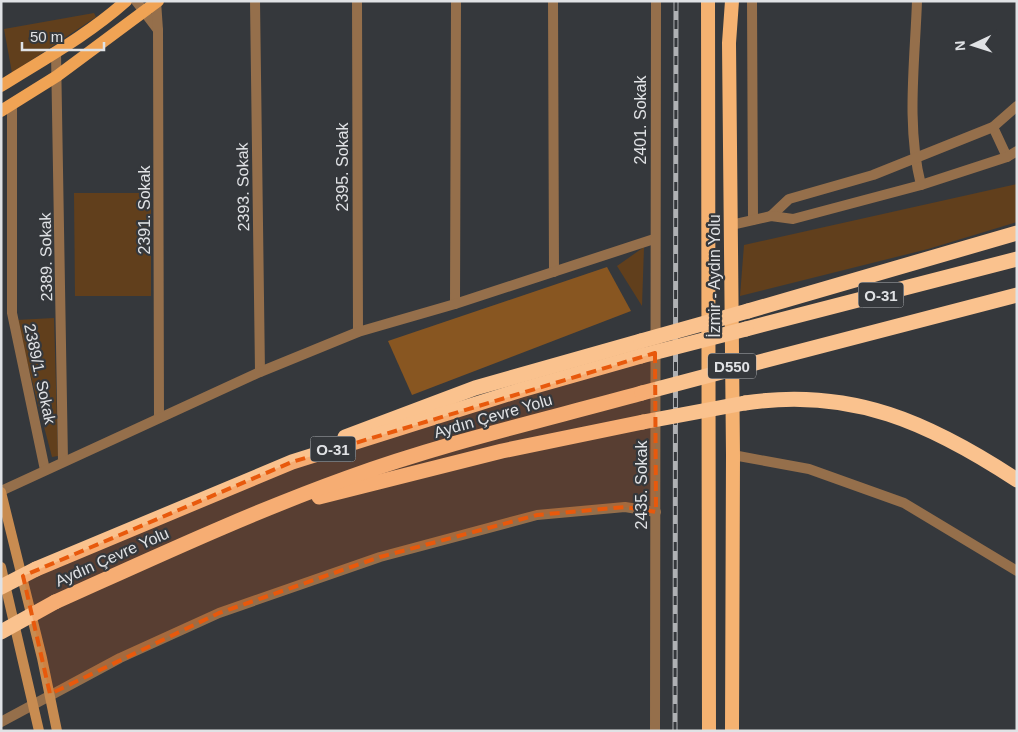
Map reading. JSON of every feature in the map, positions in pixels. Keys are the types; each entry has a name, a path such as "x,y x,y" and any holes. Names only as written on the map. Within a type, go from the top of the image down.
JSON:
{"highway":[{"name":"İzmir - Aydın Yolu","path":"708,1 709,731"},
{"name":"İzmir - Aydın Yolu","path":"732,1 729,43 733,455 732,731"},
{"path":"641,349 748,311 1017,232"},
{"name":"Aydın Çevre Yolu","path":"1,586 36,569 292,462 522,390 641,349 746,329 1017,259"},
{"name":"Aydın Çevre Yolu","path":"1,632 54,602 257,513 348,478 463,442 1017,295"},
{"path":"257,513 502,451 643,422 780,398 833,401 876,410 925,426 970,449 1017,480"}],"main road":[{"path":"1,86 56,53 107,18 126,1"},
{"path":"7,107 57,76 139,6 157,2"},
{"path":"1,492 50,694 57,731"},
{"path":"1,567 34,702 39,731"}],"street":[{"name":"2393. Sokak","path":"256,1 260,372"},
{"name":"2395. Sokak","path":"357,1 358,332"},
{"path":"455,304 456,1"},
{"path":"553,1 554,272"},
{"name":"2401. Sokak","path":"654,239 656,1"},
{"path":"752,1 753,220"},
{"path":"917,1 914,160 921,184"},
{"name":"2391. Sokak","path":"157,2 159,418"},
{"path":"139,6 158,30"},
{"name":"2389. Sokak","path":"56,53 63,461"},
{"path":"771,216 788,199 873,175 993,127 1017,106"},
{"name":"2389/1. Sokak","path":"7,107 12,313 45,470"},
{"path":"731,225 771,216 793,219 921,184 1012,154 993,127"},
{"path":"1,492 63,461 260,372 358,332 455,304 654,239"},
{"name":"2435. Sokak","path":"654,239 655,731"},
{"path":"733,455 809,469 904,503 1017,570"},
{"path":"1,722 34,702 120,658 219,613 380,557 537,515 625,506 656,512"}],"highlighted area":[{"path":"655,353 656,512 625,507 537,515 380,557 219,613 50,694 23,576 292,462"}],"shaded area":[{"path":"94,13 96,17 12,73 4,29"},
{"path":"1017,184 1017,222 928,249 740,296 744,245"},
{"path":"74,193 151,193 151,296 75,296"},
{"path":"644,247 642,306 617,266"},
{"path":"607,267 631,311 412,395 388,341"},
{"path":"54,318 58,456 52,457 16,320"}],"railway":[{"path":"675,731 676,1"}]}
